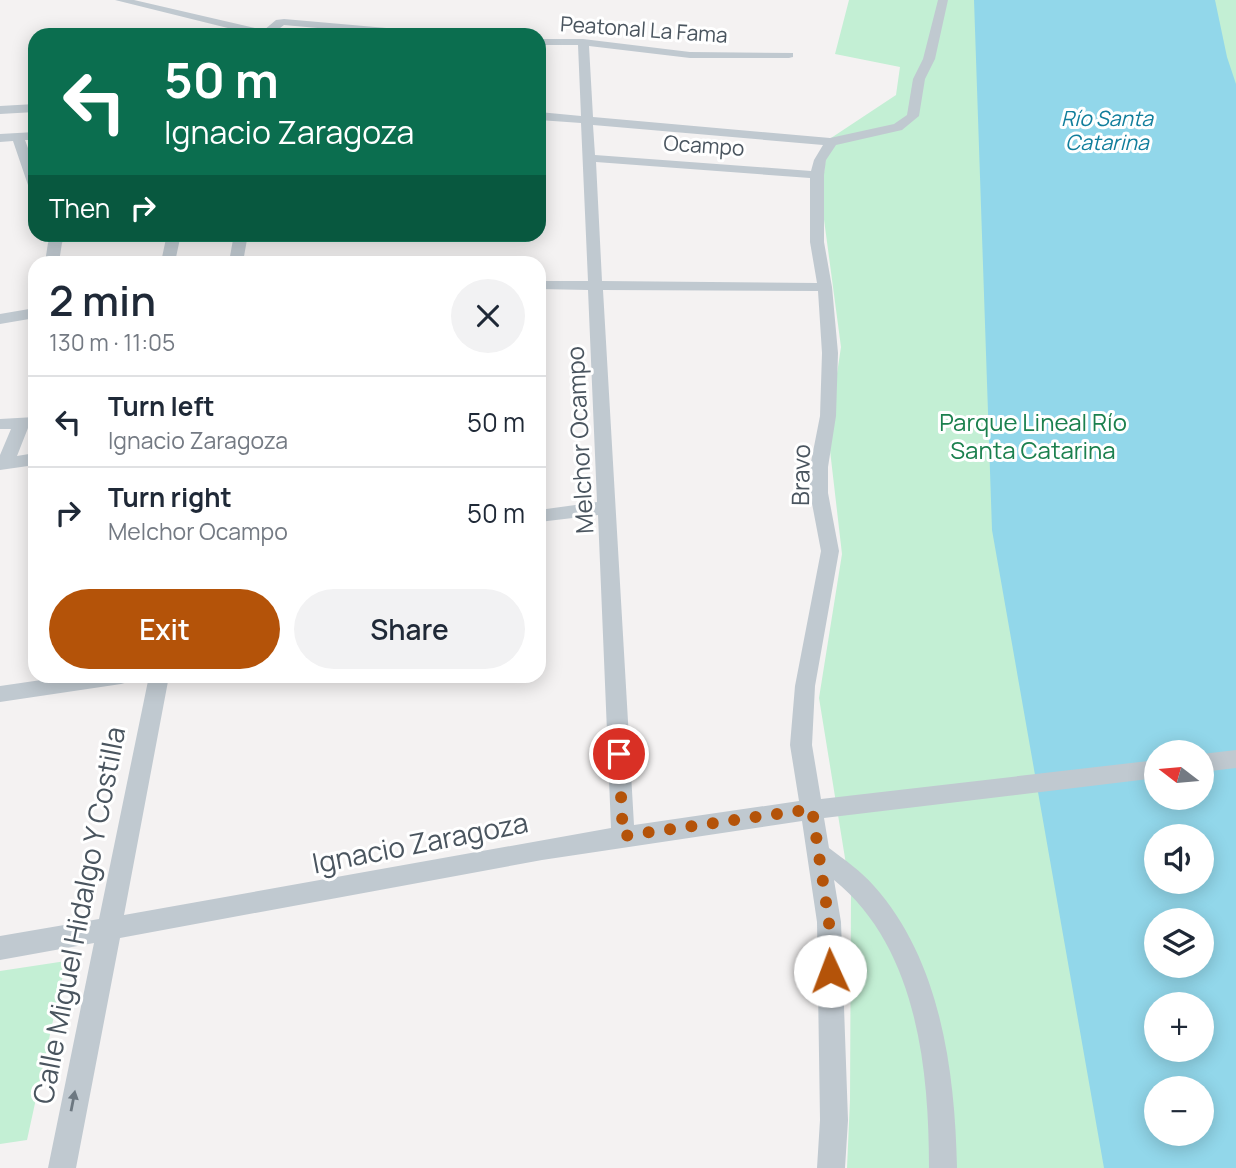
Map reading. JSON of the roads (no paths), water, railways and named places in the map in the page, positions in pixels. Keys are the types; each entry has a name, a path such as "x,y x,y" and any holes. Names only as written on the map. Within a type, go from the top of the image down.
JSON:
{"street":[{"path":"120,0 240,28"},
{"path":"546,117 831,142 847,136 898,127 913,116 919,79 929,59 943,0"},
{"path":"273,28 280,22 353,28"},
{"name":"Peatonal La Fama","path":"546,42 583,42 689,55 789,55"},
{"name":"Melchor Ocampo","path":"583,42 623,836"},
{"path":"0,110 28,108"},
{"path":"0,138 28,136"},
{"path":"19,137 28,164"},
{"name":"Bravo","path":"831,142 820,160 817,175 817,242 825,287 830,353 828,416 819,467 819,493 830,551 806,686 801,745 829,922 834,1120 831,1168"},
{"name":"Ocampo","path":"588,158 817,175"},
{"path":"546,285 825,287"},
{"path":"0,319 28,314"},
{"path":"0,425 28,422"},
{"path":"2,463 28,422"},
{"path":"2,463 28,459"},
{"path":"546,515 607,507"},
{"path":"0,694 74,683"},
{"name":"Calle Miguel Hidalgo Y Costilla","path":"62,1168 158,683"},
{"path":"1214,762 1236,759"},
{"name":"Ignacio Zaragoza","path":"0,948 452,864 623,836 812,809 1144,771"},
{"path":"820,855 849,877 872,900 899,943 922,997 936,1064 944,1126 943,1168"}],"water":[{"name":"Río Santa Catarina","path":"974,0 1215,0 1227,57 1236,84 1236,1168 1104,1168 992,530"}],"park label":[{"name":"Parque Lineal Río Santa Catarina","path":"1033,435"}]}
